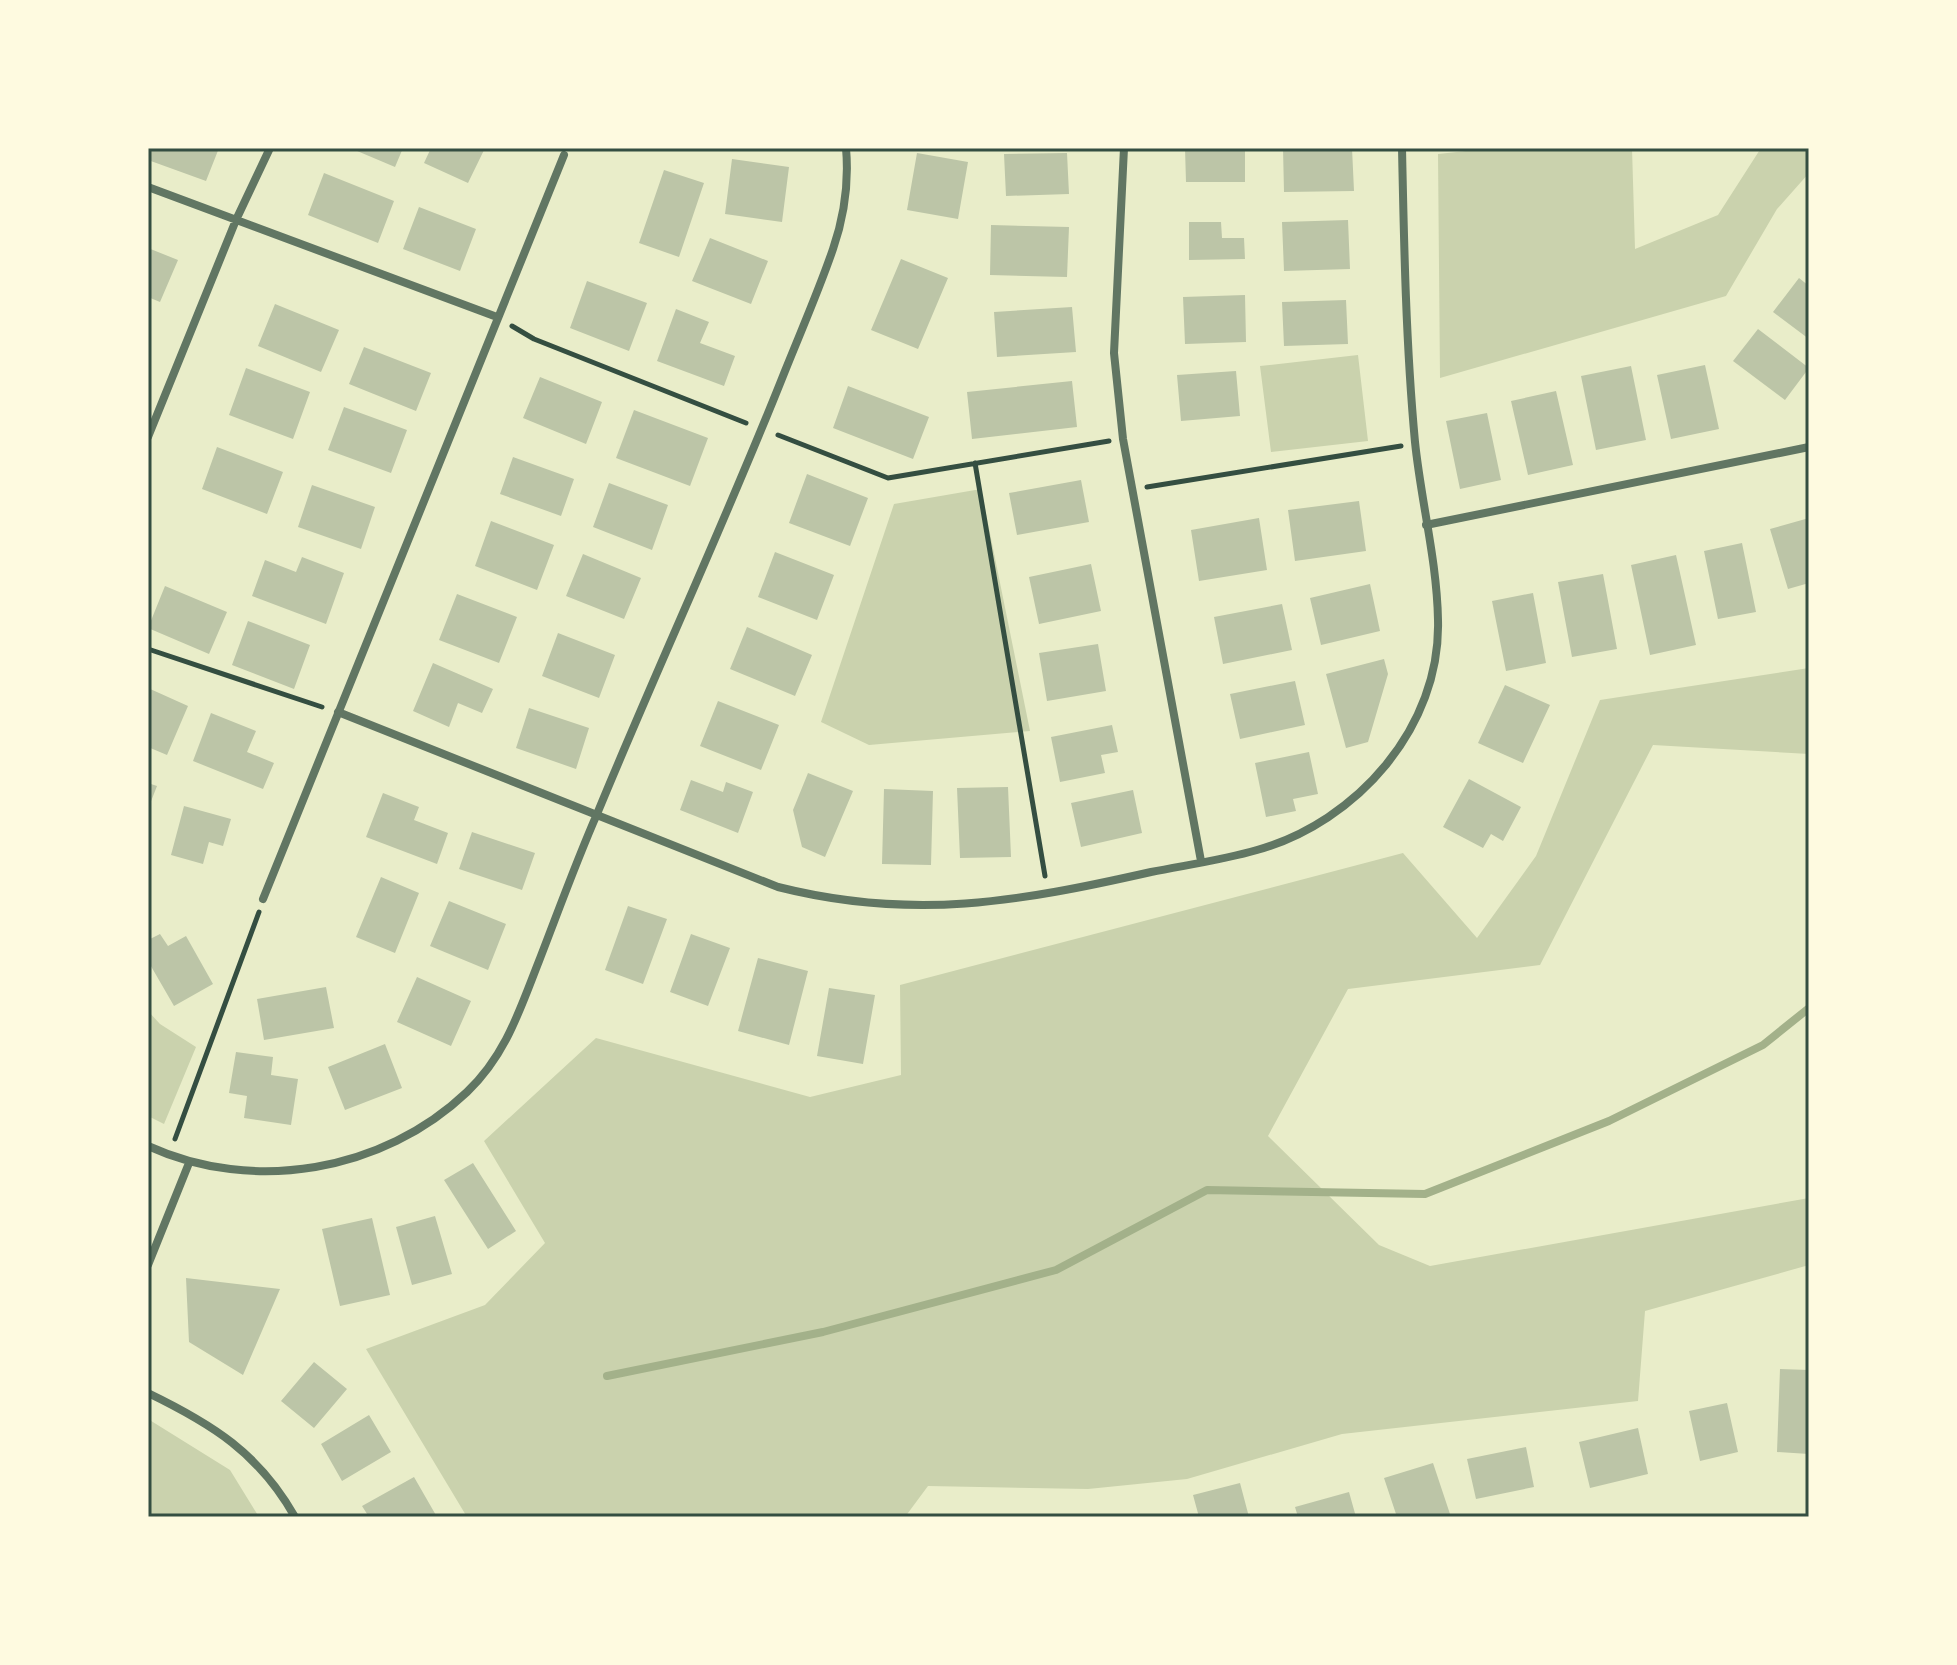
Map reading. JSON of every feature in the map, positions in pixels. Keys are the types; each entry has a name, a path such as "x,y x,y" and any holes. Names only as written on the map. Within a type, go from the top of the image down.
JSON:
{"street":[{"path":"148,437 236,220 270,148"},
{"path":"148,1146 189,1163 264,1171 350,1161 416,1130 458,1100 492,1066 516,1023 596,816 762,429 833,249 846,195 846,148"},
{"path":"1124,148 1114,353 1123,439 1201,861"},
{"path":"338,712 778,887 830,900 924,908 1048,893 1259,850 1307,829 1342,808 1389,764 1422,703 1439,621 1415,444 1408,353 1402,148"},
{"path":"263,899 564,155"},
{"path":"148,187 497,317"},
{"path":"1426,525 1809,447"},
{"path":"148,1265 189,1163"},
{"path":"148,1393 203,1419 256,1461 295,1517"}],"path":[{"path":"497,317 534,339 888,478 1123,439"},
{"path":"1134,489 1415,444"},
{"path":"975,463 1048,893"},
{"path":"148,649 338,712"},
{"path":"168,1156 263,899"}],"green space":[{"path":"1494,148 1632,148 1635,249 1718,215 1761,148 1809,148 1809,173 1777,209 1726,296 1440,378 1438,154"},
{"path":"1358,355 1368,441 1271,452 1260,366"},
{"path":"981,489 1030,731 869,745 821,722 894,504"},
{"path":"1809,668 1809,754 1653,745 1540,965 1348,989 1268,1136 1379,1245 1430,1266 1809,1198 1809,1265 1645,1311 1638,1401 1342,1434 1187,1479 1088,1489 928,1486 905,1517 467,1517 366,1349 485,1305 545,1243 484,1141 596,1038 810,1097 901,1075 900,985 1403,853 1477,938 1536,856 1600,700"},
{"path":"148,1011 160,1024 196,1047 164,1124 148,1116"},
{"path":"148,1419 230,1470 259,1517 148,1517"}],"building":[{"path":"149,148 219,148 206,181 148,160"},
{"path":"350,148 403,148 395,167"},
{"path":"431,148 485,148 468,183 424,163"},
{"path":"1185,148 1245,148 1245,182 1186,182"},
{"path":"1283,148 1352,148 1354,191 1284,192"},
{"path":"917,153 968,162 958,219 907,210"},
{"path":"1067,153 1069,194 1006,196 1004,154"},
{"path":"732,159 789,167 782,222 725,214"},
{"path":"664,170 704,183 679,257 639,243"},
{"path":"324,173 394,201 378,243 308,215"},
{"path":"419,207 476,229 460,271 403,249"},
{"path":"1348,220 1350,269 1284,271 1282,222"},
{"path":"1189,222 1221,222 1222,238 1244,238 1245,259 1189,260"},
{"path":"991,225 1069,227 1067,277 990,275"},
{"path":"710,238 768,261 751,304 692,281"},
{"path":"148,248 178,260 160,302 148,297"},
{"path":"901,259 948,278 918,349 871,330"},
{"path":"1799,278 1809,286 1809,339 1773,312"},
{"path":"587,281 647,303 629,351 570,328"},
{"path":"1245,295 1246,342 1185,344 1183,297"},
{"path":"1346,300 1348,344 1284,346 1282,302"},
{"path":"275,304 339,330 321,372 258,346"},
{"path":"1072,307 1076,352 997,357 994,312"},
{"path":"676,309 709,322 700,343 735,356 724,386 657,361"},
{"path":"1758,329 1809,368 1785,400 1733,361"},
{"path":"364,347 431,373 416,411 349,384"},
{"path":"1705,365 1719,429 1671,439 1657,375"},
{"path":"1631,366 1646,440 1596,450 1581,376"},
{"path":"246,368 310,392 293,439 229,415"},
{"path":"1236,371 1240,416 1181,421 1177,375"},
{"path":"540,377 602,402 586,444 523,418"},
{"path":"1072,381 1077,427 972,439 967,392"},
{"path":"848,386 929,417 913,459 833,428"},
{"path":"1556,391 1573,465 1528,475 1511,401"},
{"path":"344,407 407,430 391,473 328,450"},
{"path":"634,410 708,438 690,486 616,458"},
{"path":"1487,413 1501,480 1460,489 1446,421"},
{"path":"217,447 283,472 267,514 202,489"},
{"path":"513,457 574,479 561,516 500,494"},
{"path":"807,474 868,498 850,546 789,523"},
{"path":"1081,480 1089,522 1017,535 1009,493"},
{"path":"609,483 668,505 652,550 593,527"},
{"path":"312,485 375,507 361,549 298,527"},
{"path":"1359,501 1366,551 1295,561 1288,510"},
{"path":"1259,518 1267,570 1199,581 1191,530"},
{"path":"1809,518 1809,583 1788,589 1770,529"},
{"path":"491,521 554,545 537,590 475,566"},
{"path":"1742,543 1756,612 1718,619 1704,551"},
{"path":"775,552 834,575 817,620 758,597"},
{"path":"583,554 641,578 624,619 566,596"},
{"path":"1676,555 1696,645 1650,655 1631,565"},
{"path":"302,557 344,573 326,624 252,596 265,560 296,572"},
{"path":"1091,564 1101,611 1039,624 1029,577"},
{"path":"1603,574 1617,649 1572,657 1558,582"},
{"path":"1370,584 1380,631 1321,645 1310,598"},
{"path":"165,586 227,612 209,654 148,628"},
{"path":"1533,593 1546,663 1506,671 1492,601"},
{"path":"457,594 517,617 499,663 439,640"},
{"path":"1282,604 1292,650 1223,664 1214,617"},
{"path":"248,621 310,645 294,689 232,665"},
{"path":"747,627 812,655 795,696 730,669"},
{"path":"558,633 615,655 599,698 542,676"},
{"path":"1098,644 1106,691 1047,701 1039,653"},
{"path":"1384,659 1388,674 1368,742 1346,748 1326,674"},
{"path":"433,663 493,689 482,713 458,703 449,727 413,711"},
{"path":"1295,681 1305,725 1240,739 1230,694"},
{"path":"1505,685 1550,705 1523,763 1478,743"},
{"path":"148,688 188,706 167,755 148,747"},
{"path":"718,701 779,725 761,770 700,746"},
{"path":"529,708 589,728 576,769 516,748"},
{"path":"211,713 256,731 247,752 274,763 263,789 193,761"},
{"path":"1112,725 1118,752 1101,755 1105,773 1060,782 1051,737"},
{"path":"1309,752 1318,794 1293,799 1296,811 1266,817 1255,763"},
{"path":"808,773 853,791 825,857 802,847 793,810"},
{"path":"1469,779 1521,807 1503,841 1491,834 1483,848 1443,827"},
{"path":"691,780 723,792 726,782 753,792 738,833 680,810"},
{"path":"148,783 157,786 148,809"},
{"path":"1008,787 1011,857 960,858 957,788"},
{"path":"884,789 933,791 931,865 882,864"},
{"path":"1133,790 1142,833 1081,847 1071,803"},
{"path":"383,793 419,807 414,820 448,833 437,864 366,837"},
{"path":"184,806 231,819 223,846 209,842 203,864 171,855"},
{"path":"472,832 535,853 522,890 459,869"},
{"path":"381,877 419,893 395,953 356,937"},
{"path":"449,901 506,924 488,970 430,946"},
{"path":"628,906 667,919 643,984 605,970"},
{"path":"160,934 168,946 186,936 213,984 174,1006 148,961 148,940"},
{"path":"691,934 730,948 708,1006 670,992"},
{"path":"758,958 808,971 789,1045 738,1031"},
{"path":"417,977 471,1001 451,1046 397,1022"},
{"path":"326,987 334,1028 264,1040 257,999"},
{"path":"829,988 875,995 863,1064 817,1056"},
{"path":"385,1044 402,1088 345,1110 328,1067"},
{"path":"236,1052 273,1057 271,1075 298,1079 291,1125 244,1118 247,1096 229,1093"},
{"path":"473,1163 516,1231 488,1249 444,1180"},
{"path":"435,1216 452,1274 412,1285 396,1227"},
{"path":"372,1218 390,1295 340,1306 322,1229"},
{"path":"186,1278 280,1289 243,1375 189,1342"},
{"path":"314,1362 347,1389 314,1428 281,1401"},
{"path":"1780,1369 1809,1370 1809,1454 1777,1452"},
{"path":"1727,1403 1738,1452 1700,1461 1689,1411"},
{"path":"369,1415 391,1452 342,1481 321,1444"},
{"path":"1638,1428 1648,1474 1590,1488 1579,1442"},
{"path":"1526,1447 1534,1487 1476,1499 1467,1459"},
{"path":"1433,1463 1451,1517 1397,1517 1384,1478"},
{"path":"414,1477 437,1517 369,1517 362,1506"},
{"path":"1240,1483 1249,1517 1199,1517 1193,1495"},
{"path":"1349,1492 1356,1517 1298,1517 1295,1507"}],"waterway":[{"path":"607,1376 823,1332 1056,1270 1207,1190 1425,1194 1609,1121 1763,1045 1809,1008"}]}
